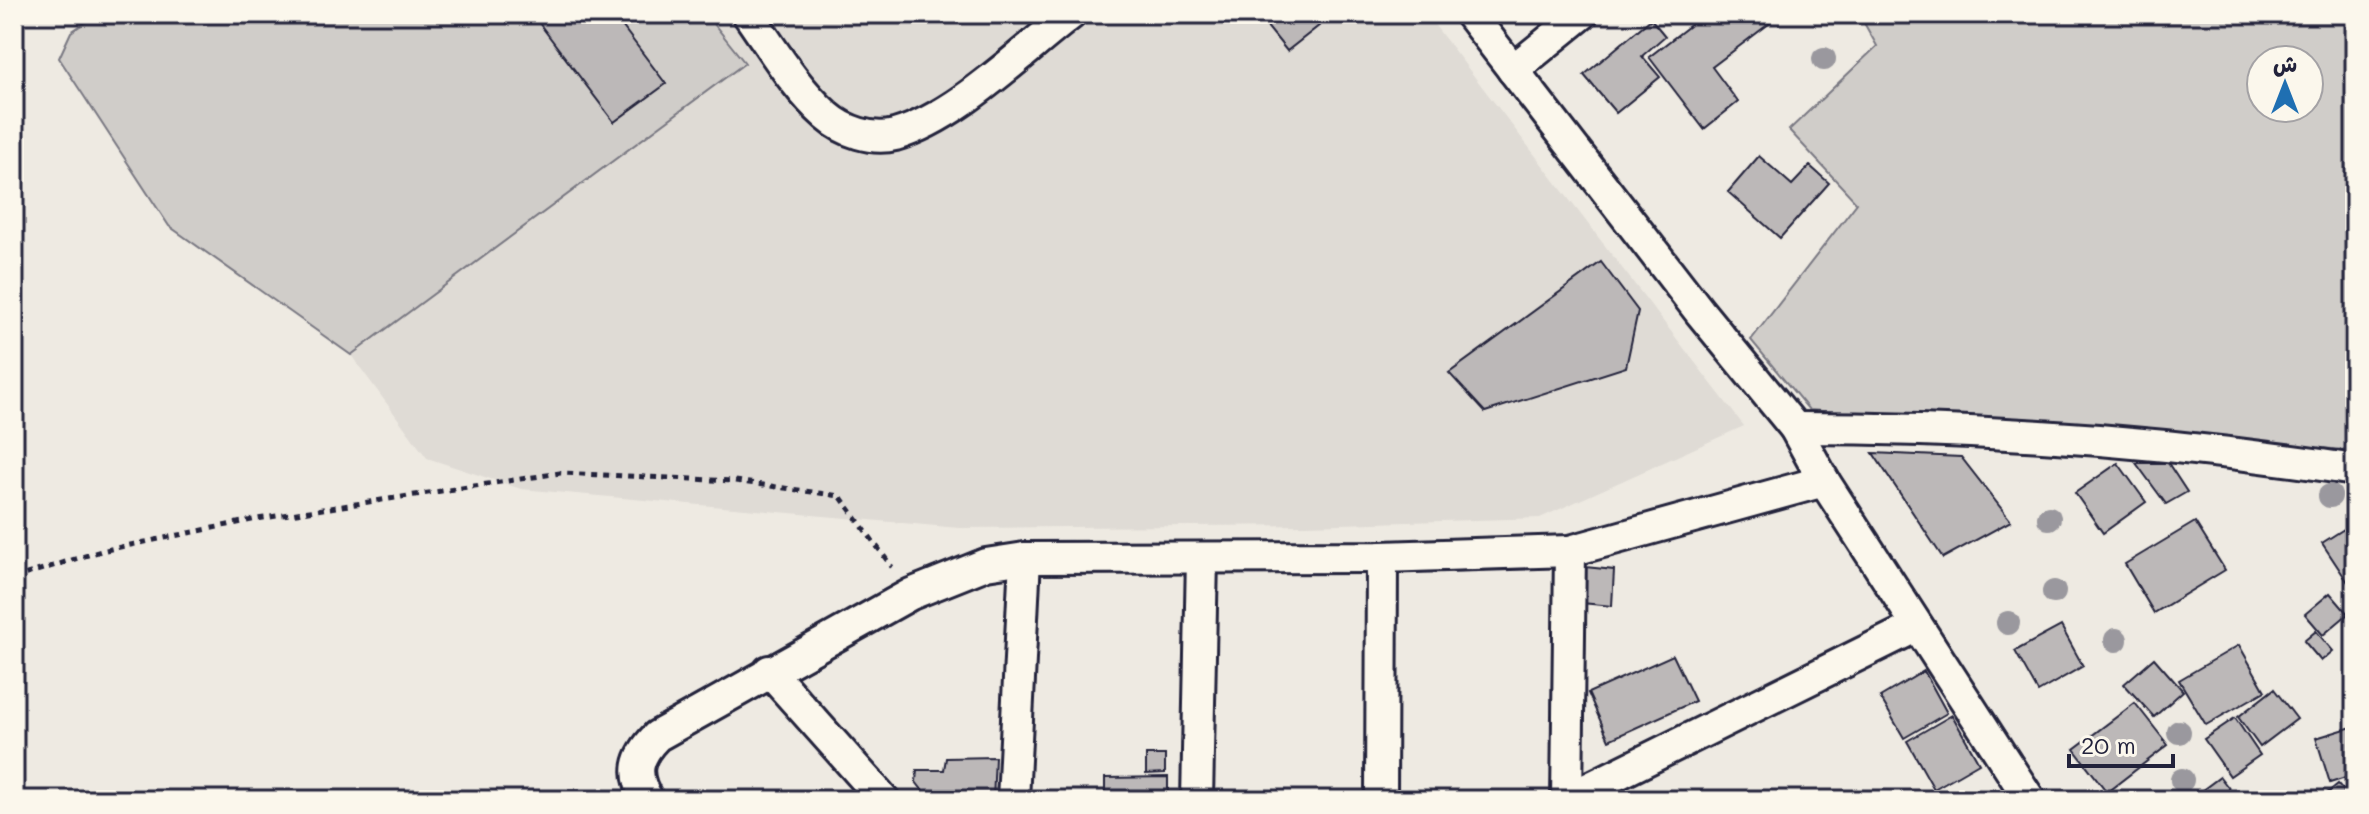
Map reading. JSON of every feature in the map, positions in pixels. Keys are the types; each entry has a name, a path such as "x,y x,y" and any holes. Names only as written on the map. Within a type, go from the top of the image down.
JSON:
{"street":[{"path":"748,14 827,117 858,134 892,136 928,122 1071,14"},
{"path":"1470,14 1700,312 1795,428 1824,481 2030,800"},
{"path":"1513,70 1582,14"},
{"path":"1795,428 2054,434 2228,450 2355,470"},
{"path":"648,800 641,788 636,767 642,751 657,736 911,594 986,564 1025,558 1382,557 1570,551 1824,481"},
{"path":"1570,551 1567,799 1917,626"},
{"path":"1381,800 1382,557"},
{"path":"1013,800 1025,558"},
{"path":"1197,800 1202,558"},
{"path":"769,671 884,800"}],"path":[{"path":"14,578 101,551 257,519 560,473 735,481 840,496 911,594"}],"shaded area":[{"path":"98,14 706,14 745,63 351,355 169,226 59,58 71,32"},
{"path":"706,14 1426,14 1744,426 1540,518 1306,525 959,528 521,489 427,458 351,355 552,200 745,63"},
{"path":"1859,14 2355,14 2355,438 2346,450 1809,410 1751,340 1857,203 1789,130 1877,46"}],"building":[{"path":"551,14 613,14 666,84 614,122 539,23"},
{"path":"1257,14 1334,14 1287,51"},
{"path":"1687,14 1763,14 1770,23 1712,67 1738,102 1704,129 1649,57 1693,23"},
{"path":"1651,19 1665,36 1642,56 1660,77 1616,113 1584,75"},
{"path":"1759,156 1792,185 1810,166 1829,183 1780,238 1728,192"},
{"path":"1601,262 1638,311 1626,367 1485,412 1449,373"},
{"path":"1873,453 1961,457 2011,521 1943,558"},
{"path":"2118,463 2146,502 2103,533 2075,493"},
{"path":"2136,463 2168,463 2187,492 2166,504"},
{"path":"2195,522 2225,570 2154,613 2125,564"},
{"path":"2355,522 2355,593 2322,543"},
{"path":"1585,567 1614,570 1612,606 1582,603"},
{"path":"2330,593 2348,614 2323,635 2305,614"},
{"path":"2061,626 2083,666 2038,692 2015,651"},
{"path":"2316,631 2333,651 2321,661 2304,641"},
{"path":"2239,645 2265,691 2206,725 2179,680"},
{"path":"1673,655 1695,701 1609,740 1588,693"},
{"path":"2154,658 2183,691 2154,717 2124,684"},
{"path":"1924,671 1947,713 1904,738 1880,697"},
{"path":"2274,689 2297,719 2260,747 2238,717"},
{"path":"2135,703 2168,745 2107,792 2074,749"},
{"path":"1952,715 1979,763 1934,789 1907,741"},
{"path":"2235,718 2260,755 2230,776 2204,739"},
{"path":"2355,726 2355,775 2330,783 2316,738"},
{"path":"1146,755 1165,755 1165,773 1146,774"},
{"path":"995,757 993,800 930,800 916,782 917,770 944,770 946,758"},
{"path":"1168,777 1168,800 1105,800 1105,778"},
{"path":"2220,777 2238,800 2189,800"},
{"path":"2338,784 2352,800 2319,800"}]}
